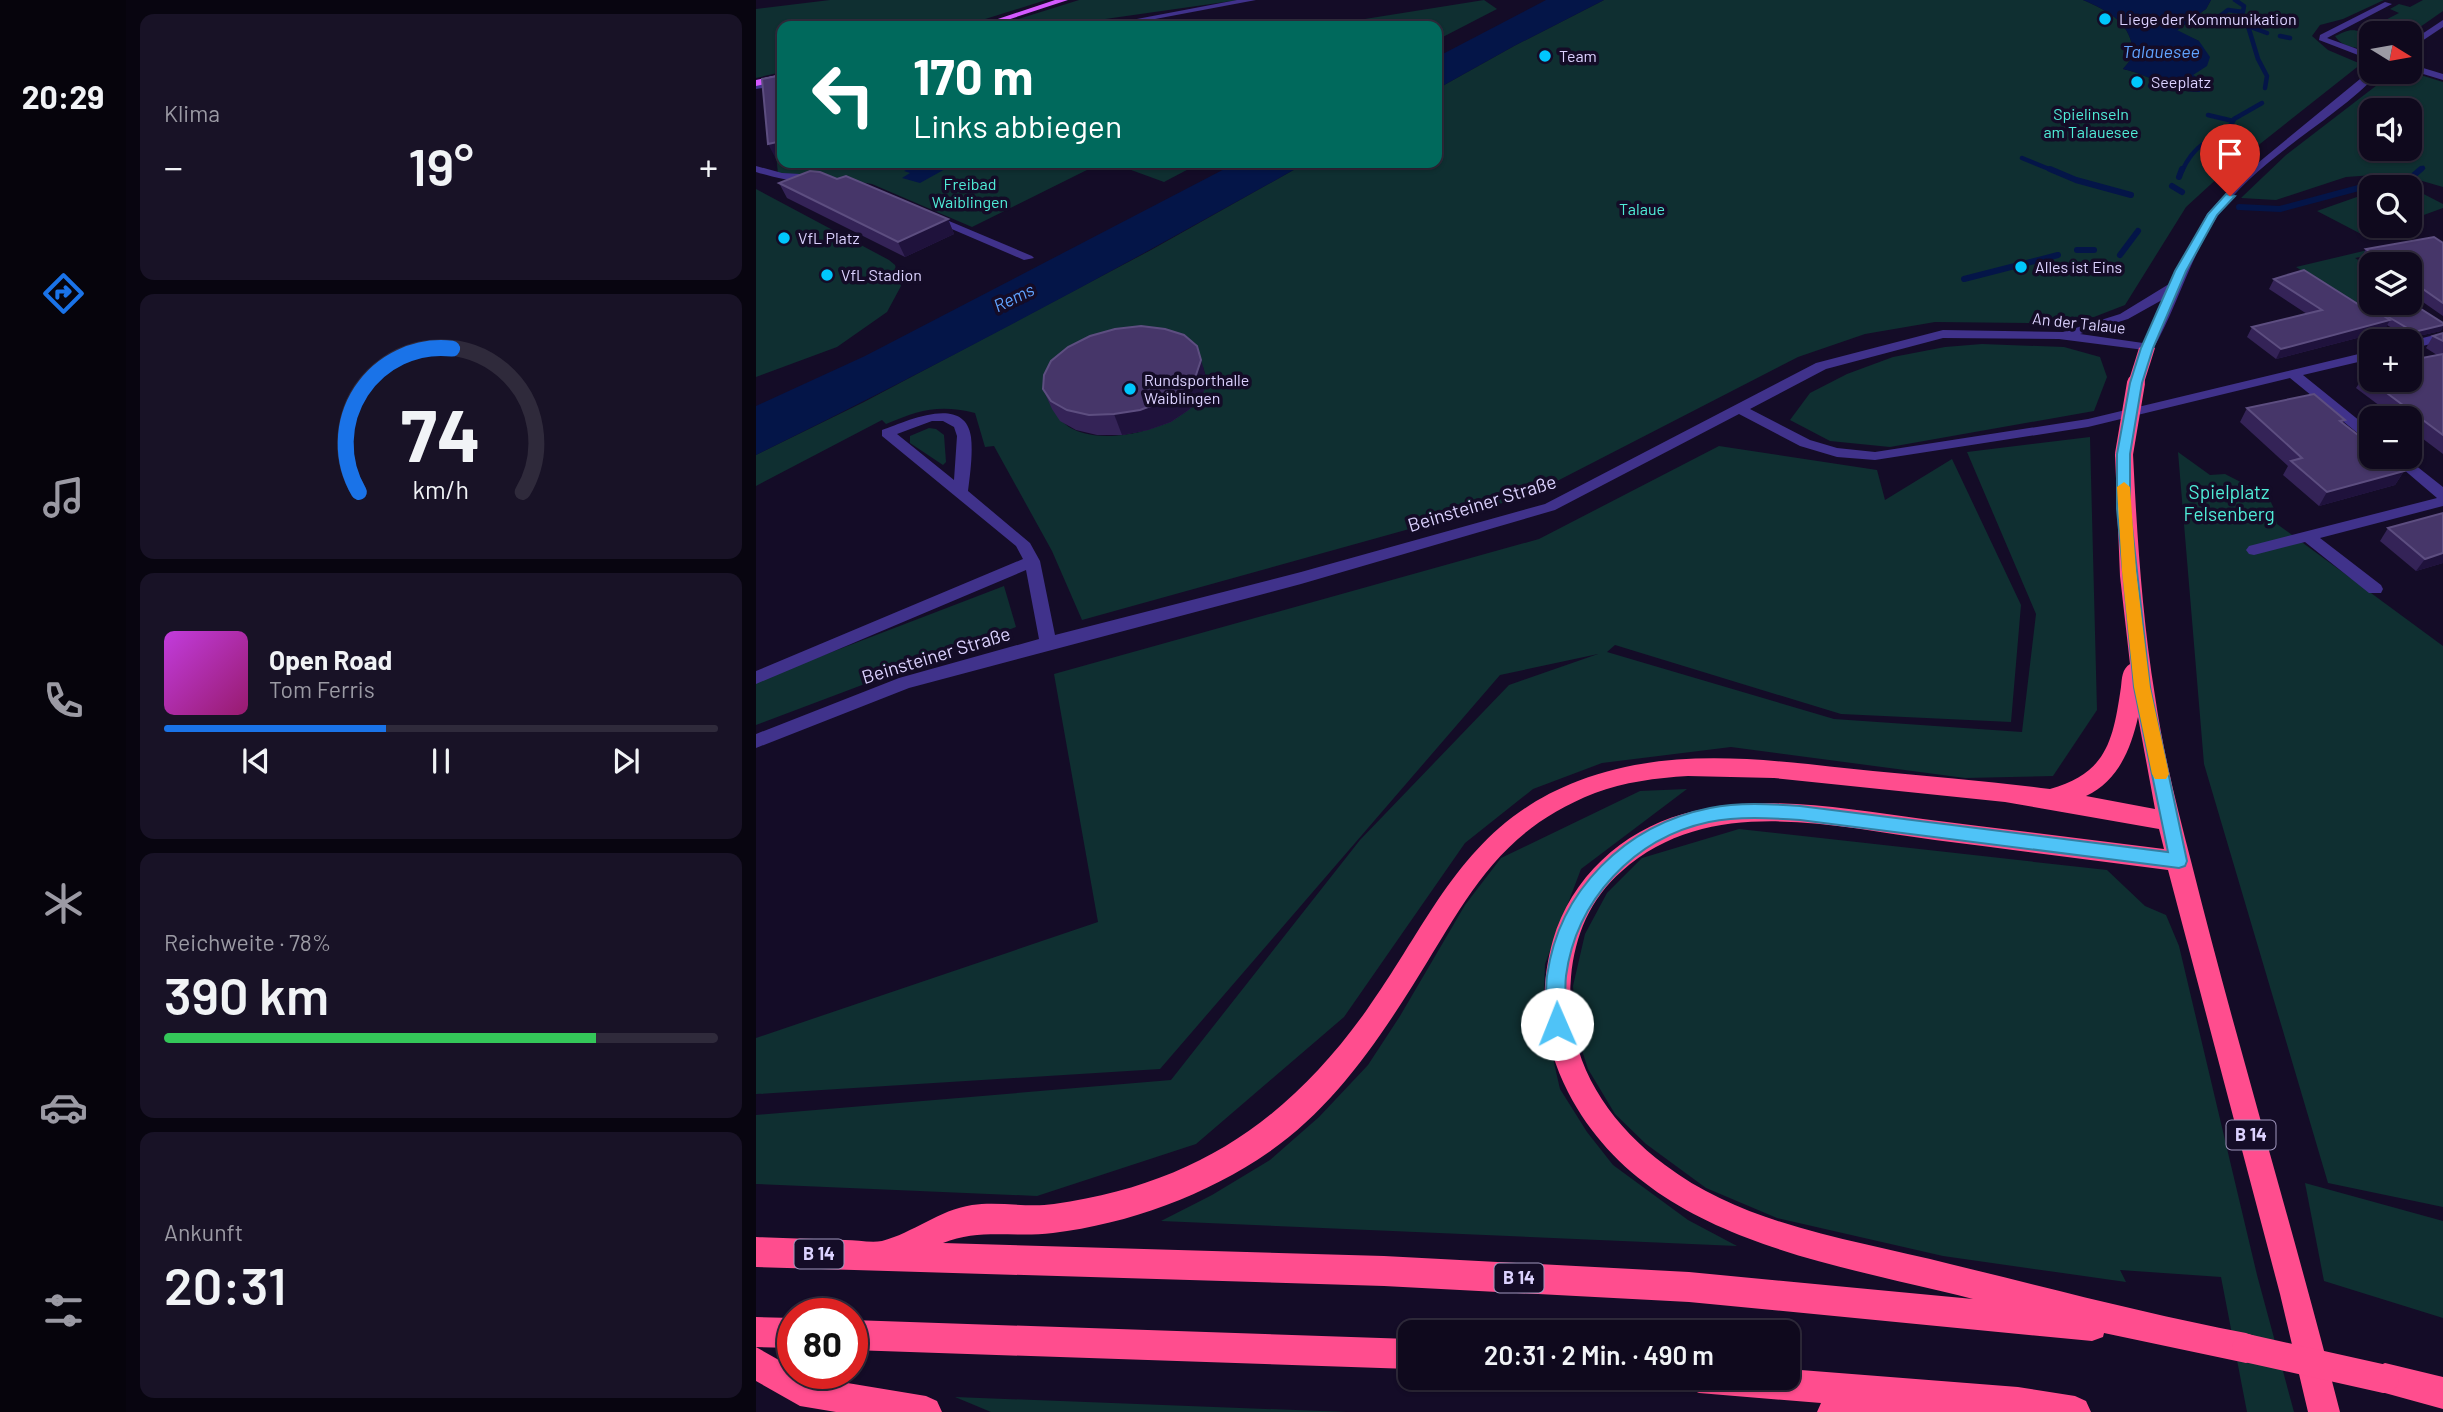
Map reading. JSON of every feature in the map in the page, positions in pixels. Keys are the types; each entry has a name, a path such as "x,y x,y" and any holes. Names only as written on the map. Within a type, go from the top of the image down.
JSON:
{"highway":[{"path":"881,1256 966,1220 1050,1219 1129,1202 1176,1187 1228,1163 1265,1139 1315,1094 1371,1027 1443,911 1474,868 1505,835 1540,808 1570,793 1628,774 1658,769 1716,767 1776,770 2050,799 2170,822 2142,687 2124,509 2124,454 2136,383 2147,348"},
{"path":"2050,799 2083,788 2111,766 2121,743 2138,650"},
{"path":"2155,1332 1888,1263 1810,1246 1757,1228 1672,1186 1639,1164 1603,1127 1570,1069 1557,1024 1557,977 1566,936 1583,899 1607,869 1637,844 1672,826 1710,815 1751,810 1888,823 2179,861"},
{"name":"B 14","path":"2170,822 2324,1411"},
{"name":"B 14","path":"756,1252 1370,1270 1675,1286 2155,1332 2246,1348 2443,1393"},
{"path":"756,1332 777,1333"},
{"path":"868,1336 1398,1354"},
{"path":"756,1363 800,1390 926,1412"},
{"path":"1800,1385 1970,1399 2075,1412"},
{"path":"1833,1412 1970,1399"}],"main road":[{"path":"997,21 1064,0"}],"street":[{"path":"1132,21 1252,0"},
{"path":"2359,53 2334,46 2323,40 2323,37 2388,4"},
{"path":"2422,38 2443,23"},
{"path":"2422,71 2443,77"},
{"path":"756,85 777,80"},
{"name":"An der Talaue","path":"1741,409 1821,366 1943,334 2059,335 2147,348 2174,286 2213,214 2246,178 2360,84"},
{"path":"756,169 782,176 827,179"},
{"path":"913,208 1028,258"},
{"path":"2059,335 2107,324 2143,309 2174,286"},
{"path":"2422,342 2443,337"},
{"path":"1741,409 1802,445 1852,456 1875,456 2088,423 2359,358"},
{"path":"2292,374 2359,427"},
{"name":"Beinsteiner Straße","path":"756,741 905,683 1301,578 1550,507 1741,409"},
{"path":"961,491 964,436 960,425 946,416 930,417 887,433 1022,543 1032,561 1048,643"},
{"path":"2411,469 2443,495"},
{"path":"2254,550 2443,501"},
{"path":"2307,536 2375,589"},
{"path":"756,678 1032,561"}],"green space":[{"path":"830,0 1046,0 979,21 777,21 777,73 756,78 756,9"},
{"path":"1079,0 1239,0 1091,21 1012,21"},
{"path":"1484,0 1497,9 1442,37 1442,21 1352,21"},
{"name":"Talaue","path":"1604,0 2083,0 2111,14 2124,27 2132,46 2133,57 2123,69 2180,89 2200,92 2192,75 2199,41 2176,31 2206,9 2211,0 2384,0 2343,19 2320,25 2312,36 2328,50 2359,63 2359,66 2222,174 2186,207 2125,305 2094,317 2029,323 1935,322 1865,334 1798,357 1528,496 1082,620 1052,551 994,446 985,447 975,413 940,409 919,412 886,424 882,420 756,486 756,455 864,402 1151,250 1297,168 1442,168 1442,86","holes":["1203,367 1206,383 1197,401 1179,416 1154,428 1126,434 1099,436 1076,430 1059,417 1053,396"]},
{"path":"2423,0 2443,0 2443,11 2422,26 2422,21 2383,21 2399,13 2390,9 2399,4 2410,7"},
{"path":"2348,31 2359,31 2359,48 2346,45 2335,36"},
{"path":"2422,75 2443,82 2443,187 2422,181 2422,175 2359,175 2276,200 2241,198 2286,155 2359,99 2359,161 2422,161 2422,98 2360,98 2378,84 2422,84"},
{"name":"Freibad Waiblingen","path":"777,91 777,164 770,93"},
{"name":"Freibad Waiblingen","path":"777,168 1091,168 972,227 872,184 817,175 778,174"},
{"path":"1126,168 1191,168 1164,182"},
{"name":"VfL Stadion","path":"756,189 889,260 895,265 901,286 887,312 837,347 756,377"},
{"path":"2422,193 2443,204 2443,208 2422,216"},
{"path":"2359,196 2359,233 2317,211"},
{"path":"2359,252 2359,257 2355,258 2359,260 2359,307 2296,267"},
{"path":"1982,344 2064,347 2100,357 2107,377 2094,411 1890,447 1830,441 1790,420 1810,393 1847,374 1893,357 1945,347"},
{"path":"929,428 944,435 946,462 943,465 910,443 910,436"},
{"path":"2090,437 2097,710 2053,776 1965,778 1731,747 1602,763 1533,789 1465,843 1344,1017 1196,1144 1037,1196 756,1184 756,1115 1171,1080 1360,840 1509,685 1598,654 1500,675 1160,1069 756,1094 756,1038 1098,922 1054,674 1539,539 1719,446 1877,470 1885,500 1952,459 2021,605 2011,722 1841,714 1615,645 1607,652 1834,719 2022,732 2036,614 1967,452"},
{"name":"Spielplatz Felsenberg","path":"2178,452 2210,475 2225,474 2268,496 2276,513 2277,524 2443,646 2443,1207 2328,1183 2204,764"},
{"path":"1004,586 1016,627 756,725 756,681"},
{"path":"1687,789 1581,869 1545,964 1543,1015 1560,1089 1587,1132 1613,1165 1688,1220 1737,1246 1161,1221 1212,1195 1270,1160 1319,1117 1368,1065 1465,905 1501,858 1640,791"},
{"path":"1739,829 2107,870 2145,906 2166,915 2179,946 2257,1275 2294,1412 2247,1412 2221,1277 2120,1270 2126,1282 1943,1256 1777,1218 1706,1188 1646,1144 1615,1114 1588,1069 1576,1032 1573,986 1585,934 1607,893 1642,858"},
{"path":"2305,1183 2443,1221 2443,1318 2324,1281"},
{"path":"955,1397 1347,1412 991,1412"}],"water":[{"path":"1546,0 1604,0 1442,86 1442,54"},
{"name":"Talauesee","path":"2083,0 2211,0 2206,9 2177,30 2199,41 2210,57 2207,66 2193,75 2204,81 2200,92 2180,89 2123,69 2133,57 2129,36 2124,27 2111,14"},
{"path":"910,168 947,168 920,183 902,178 910,173 904,171"},
{"name":"Rems","path":"1226,168 1297,168 1033,313 756,455 756,406 865,356"}],"building":[{"path":"777,76 777,142 768,144 762,79"},
{"path":"810,171 837,179 846,176 948,219 898,242 779,183"},
{"path":"2434,237 2443,243 2443,303 2422,288 2422,252 2370,252 2366,249"},
{"path":"2304,270 2359,305 2359,315 2382,315 2390,320 2281,349 2252,327 2322,310 2274,279"},
{"path":"2422,310 2443,323 2422,330 2409,329 2385,315 2422,315"},
{"name":"Rundsporthalle Waiblingen","path":"1141,326 1184,335 1197,346 1201,360 1196,375 1183,389 1164,401 1140,410 1114,414 1089,415 1067,410 1051,401 1043,389 1044,375 1051,361 1068,347 1090,336"},
{"path":"2443,333 2443,341 2433,336"},
{"path":"2443,354 2443,435 2422,419 2422,406 2404,406 2385,392 2422,392 2422,358"},
{"path":"2314,394 2345,420 2340,421 2359,436 2359,469 2404,471 2327,492 2291,461 2302,458 2247,408"},
{"path":"2443,513 2443,553 2425,559 2388,528"}],"waterway":[{"path":"2235,0 2244,6 2243,12 2228,10 2220,16 2248,26"},
{"path":"2248,26 2267,33"},
{"path":"2248,26 2258,59 2267,76 2265,88"},
{"path":"2280,36 2290,38"},
{"path":"2150,86 2154,88"},
{"path":"2163,89 2171,88"},
{"path":"2233,121 2262,103"},
{"path":"2208,115 2233,121"},
{"path":"2182,171 2199,147 2225,130 2233,121"},
{"path":"2022,158 2054,171"},
{"path":"2419,171 2423,168"},
{"path":"2050,169 2076,180 2131,195"},
{"path":"2179,177 2182,169"},
{"path":"2414,175 2421,169"},
{"path":"2172,186 2182,192"},
{"path":"2239,207 2280,209 2359,188"},
{"path":"2120,255 2138,231"},
{"path":"2077,250 2094,250"},
{"path":"1964,279 2058,255"}],"slow traffic":[{"path":"2124,487 2129,571 2142,687 2160,774"}],"place":[{"name":"Liege der Kommunikation","path":"2105,19"},
{"name":"Team","path":"1545,56"},
{"name":"Seeplatz","path":"2137,82"},
{"name":"VfL Platz","path":"784,238"},
{"name":"Alles ist Eins","path":"2021,267"},
{"name":"VfL Stadion","path":"827,275"},
{"name":"Rundsporthalle Waiblingen","path":"1130,389"}],"route":[{"path":"1557,1024 1557,977 1566,936 1583,899 1607,869 1637,844 1672,826 1710,815 1751,810 1800,813 2179,861 2142,687 2124,509 2124,454 2136,383 2147,348 2181,271 2213,214 2230,196"}],"park label":[{"name":"Spielinseln am Talauesee","path":"2091,123"}]}
